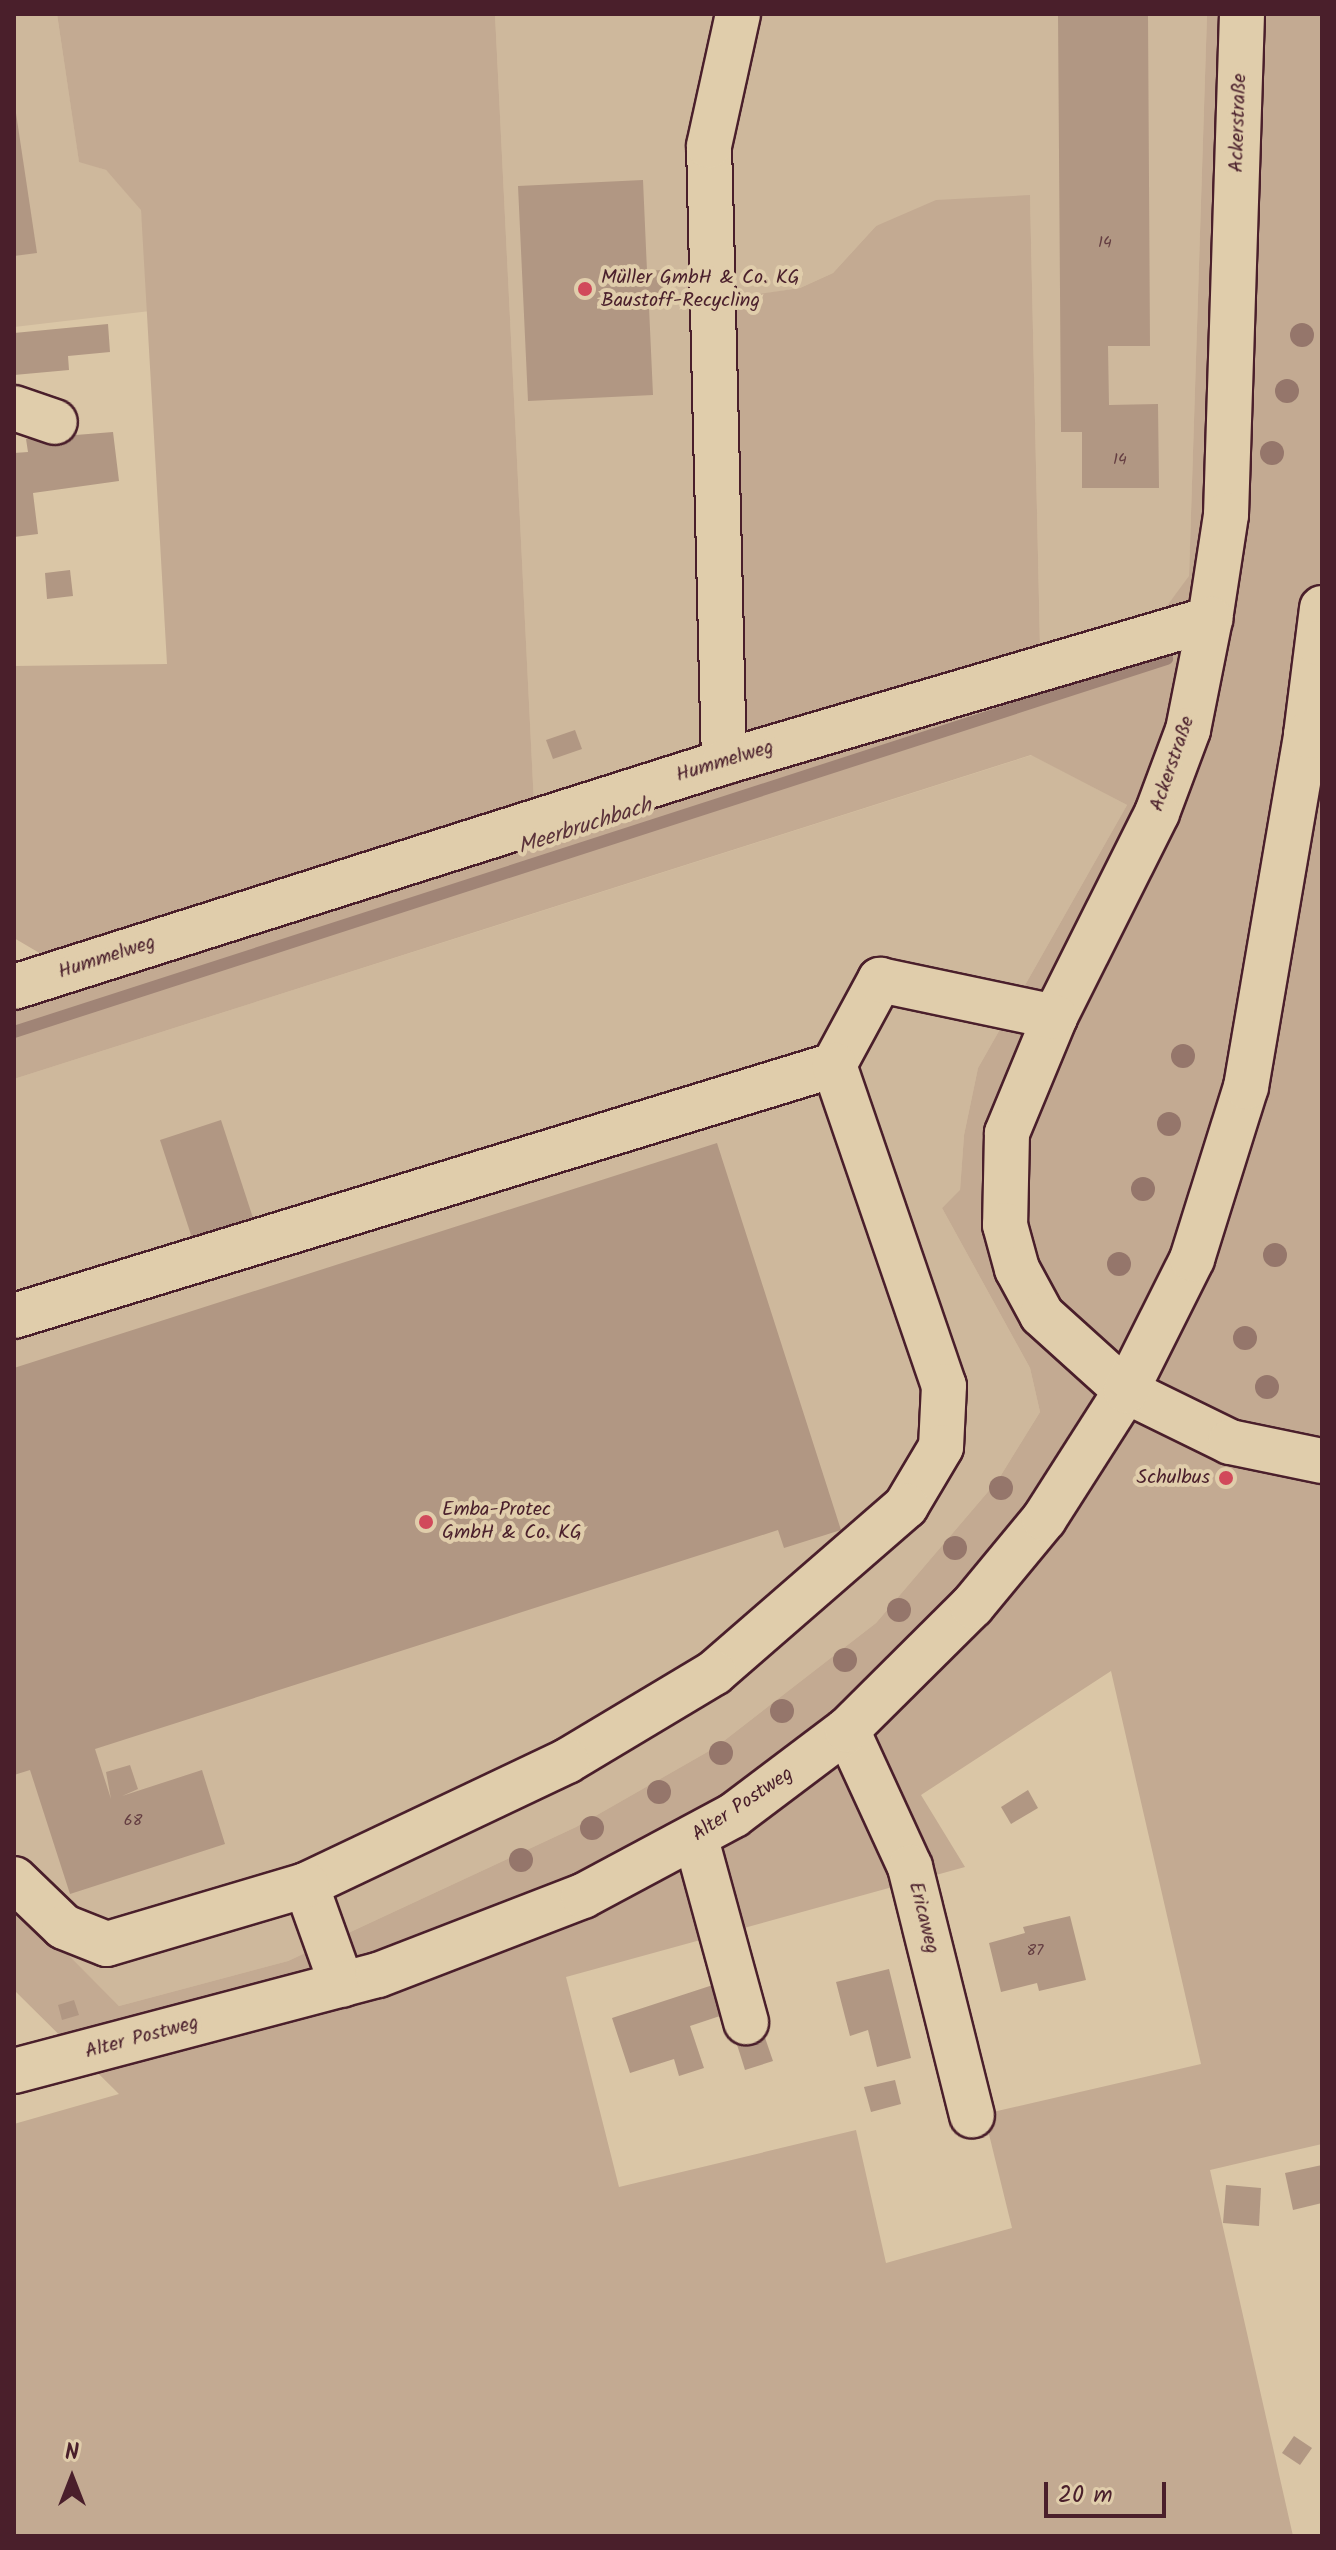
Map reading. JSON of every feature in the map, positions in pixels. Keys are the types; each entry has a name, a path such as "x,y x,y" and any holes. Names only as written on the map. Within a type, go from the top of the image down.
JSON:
{"street":[{"path":"724,762 709,146 738,14"},
{"name":"Ackerstraße","path":"1126,1391 1042,1315 1017,1269 1005,1225 1007,1133 1055,1017 1157,813 1188,730 1226,515 1242,14"},
{"path":"14,408 55,422"},
{"name":"Hummelweg","path":"14,987 724,762 1210,619"},
{"name":"Alter Postweg","path":"14,2071 342,1985 456,1949 583,1896 696,1839 847,1730 972,1606 1044,1519 1126,1391 1192,1259 1246,1087 1314,735 1321,632"},
{"path":"14,1316 834,1065 880,980 1055,1017"},
{"path":"14,1879 64,1927 107,1944 306,1885 620,1734 714,1673 906,1506 941,1447 944,1386 834,1065"},
{"path":"1126,1391 1230,1442 1322,1461"},
{"name":"Ericaweg","path":"847,1730 910,1867 972,2115"},
{"path":"696,1839 746,2022"},
{"path":"306,1885 342,1985"}],"shaded area":[{"path":"14,14 57,14 79,161 106,170 141,209 150,311 14,327"},
{"path":"57,14 495,14 534,804 740,734 731,298 800,288 833,273 876,226 936,200 1030,195 1040,646 1166,607 1189,576 1207,14 1322,14 1322,2144 1210,2170 1293,2536 14,2536 14,2124 119,2094 14,1990 14,1900 119,2006 288,1961 576,1827 716,1747 876,1623 998,1480 1040,1412 1030,1368 942,1208 960,1190 964,1135 978,1068 1127,805 1031,755 14,1079 14,975 53,961 14,938 14,666 167,664 141,210 106,170 79,162","holes":["1111,1671 1201,2064 984,2114 1012,2228 886,2263 856,2130 619,2187 566,1977 965,1867 921,1795"]},
{"path":"495,14 1207,14 1189,577 1166,607 1040,646 1030,196 876,226 833,273 800,288 731,299 740,734 534,805"},
{"path":"1032,755 1127,805 978,1068 964,1135 960,1191 942,1208 1030,1368 1040,1412 998,1480 876,1623 716,1747 576,1827 288,1961 119,2006 14,1900 14,1079"}],"building":[{"path":"1058,14 1148,14 1150,346 1108,346 1109,405 1158,404 1159,488 1082,488 1082,432 1061,432"},
{"path":"14,100 37,253 14,256"},
{"name":"Müller GmbH & Co. KG Baustoff-Recycling","path":"643,180 647,271 662,270 664,306 649,307 653,395 528,401 518,186"},
{"path":"108,324 110,352 68,356 69,370 14,375 14,333"},
{"path":"113,432 119,481 33,493 38,534 14,537 14,453 28,452 26,439"},
{"path":"70,570 73,596 47,599 45,573"},
{"path":"575,730 582,749 553,759 546,740"},
{"path":"221,1120 254,1221 193,1241 160,1140"},
{"name":"Emba-Protec GmbH & Co. KG","path":"717,1143 841,1530 784,1548 778,1530 95,1749 111,1799 106,1772 130,1765 138,1789 122,1796 202,1770 225,1844 70,1894 30,1770 14,1775 14,1368"},
{"path":"1028,1790 1038,1808 1011,1824 1001,1807"},
{"path":"1070,1916 1086,1980 1039,1991 1037,1983 1001,1992 989,1943 1025,1933 1023,1927"},
{"path":"889,1969 911,2058 877,2067 868,2030 850,2036 836,1982"},
{"path":"719,1983 729,2013 690,2026 704,2068 679,2076 674,2059 630,2073 612,2018"},
{"path":"74,2000 79,2015 62,2020 58,2005"},
{"path":"761,2026 773,2061 745,2070 734,2035"},
{"path":"895,2080 901,2104 871,2112 864,2087"},
{"path":"1322,2165 1322,2203 1293,2210 1285,2173"},
{"path":"1226,2185 1261,2188 1259,2226 1223,2223"},
{"path":"1294,2436 1312,2448 1300,2465 1282,2453"}],"waterway":[{"name":"Meerbruchbach","path":"14,1032 1167,659"}],"place":[{"name":"Müller GmbH & Co. KG Baustoff-Recycling","path":"585,289"},
{"name":"Schulbus","path":"1226,1478"},
{"name":"Emba-Protec GmbH & Co. KG","path":"426,1522"}]}
